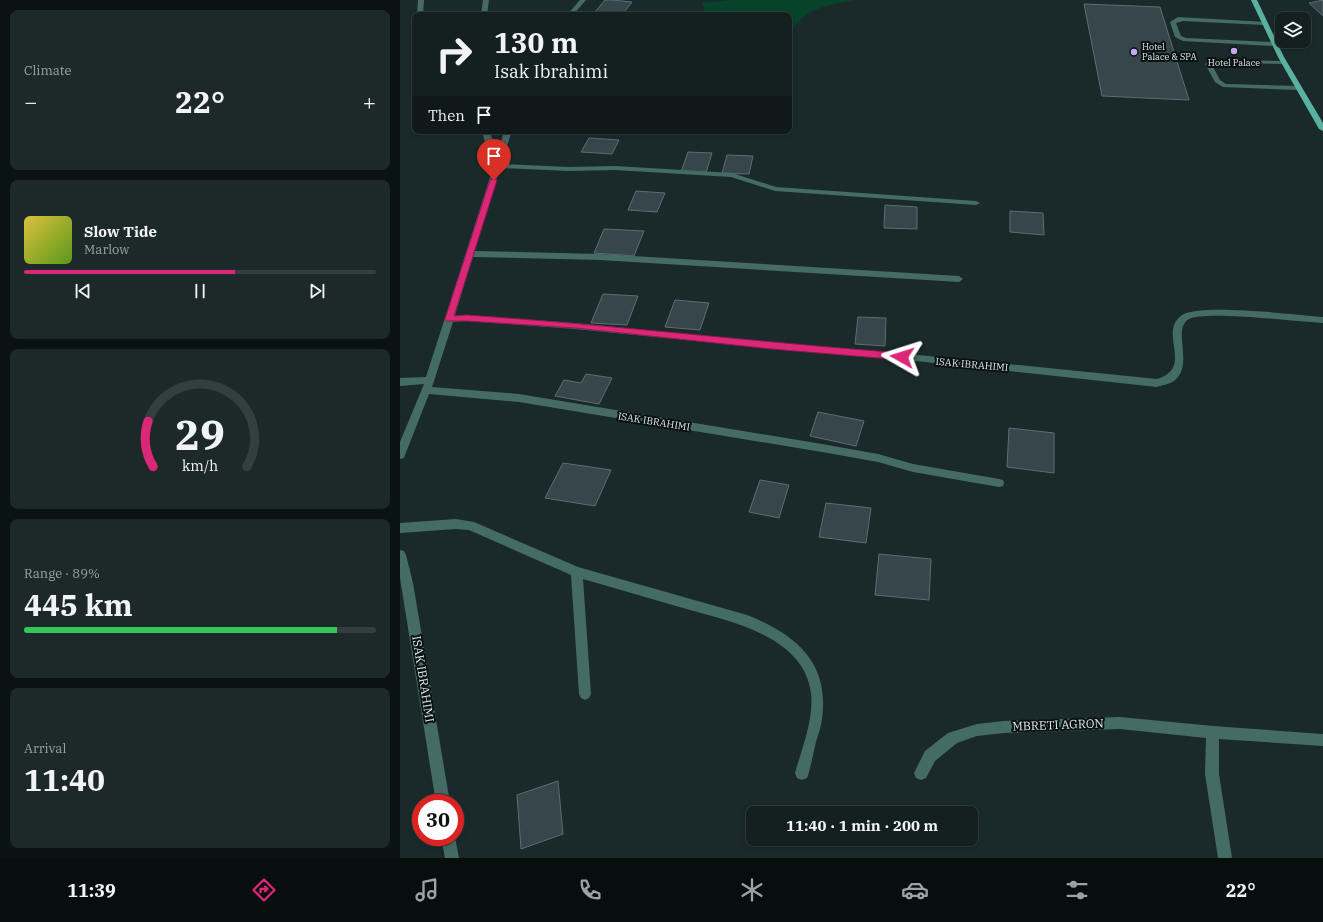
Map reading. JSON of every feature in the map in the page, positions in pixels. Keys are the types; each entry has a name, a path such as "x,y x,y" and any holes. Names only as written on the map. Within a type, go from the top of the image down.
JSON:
{"main road":[{"path":"1254,0 1274,44 1323,129"}],"street":[{"path":"420,12 421,0"},
{"path":"484,12 486,0"},
{"path":"573,12 583,0"},
{"path":"1264,23 1188,19 1178,19 1173,22 1178,37 1185,40 1274,44"},
{"path":"1284,62 1214,61 1208,64 1217,81 1225,86 1298,88"},
{"path":"487,134 492,154 498,166"},
{"path":"400,455 430,380 507,134"},
{"path":"498,166 569,169 615,168 732,175 775,189 976,203"},
{"path":"469,254 600,257 959,279"},
{"name":"ISAK IBRAHIMI","path":"449,319 467,318 575,326 771,346 888,355 1157,383 1173,378 1178,370 1180,350 1177,332 1180,322 1194,314 1222,314 1323,320"},
{"path":"400,382 430,380"},
{"name":"ISAK IBRAHIMI","path":"426,390 519,398 822,448 878,458 913,468 999,483"},
{"path":"400,528 456,524 470,525 577,572 747,621 764,628 798,652 809,667 815,684 817,700 816,720 802,773"},
{"name":"ISAK IBRAHIMI","path":"400,554 407,583 442,794"},
{"path":"577,572 585,694"},
{"name":"MBRETI AGRON","path":"921,774 930,756 953,738 977,730 1004,727 1120,723 1213,732 1323,740"},
{"path":"1213,732 1212,774 1225,858"},
{"path":"450,846 452,858"}],"green space":[{"path":"730,0 855,0 816,9 801,19 792,31 792,12 709,12 705,11 702,3"}],"building":[{"path":"605,0 632,2 624,12 595,12"},
{"path":"1323,0 1323,16 1309,3"},
{"name":"Hotel Palace & SPA","path":"1084,4 1160,7 1189,100 1102,96"},
{"path":"589,138 619,140 612,154 581,152"},
{"path":"688,152 712,153 706,173 681,172"},
{"path":"727,155 753,156 749,174 722,173"},
{"path":"636,191 665,193 657,212 628,210"},
{"path":"885,205 917,207 917,229 884,228"},
{"path":"1010,211 1043,213 1044,235 1010,232"},
{"path":"604,229 644,231 634,256 594,253"},
{"path":"603,294 638,296 627,325 591,323"},
{"path":"675,300 709,303 700,330 665,327"},
{"path":"858,317 886,318 885,346 855,344"},
{"path":"586,374 612,378 599,404 555,396 564,380 581,383"},
{"path":"818,412 864,421 856,446 810,436"},
{"path":"1009,428 1054,433 1054,473 1007,467"},
{"path":"563,463 611,470 595,506 545,498"},
{"path":"760,480 789,485 779,518 749,512"},
{"path":"826,503 871,508 866,543 819,537"},
{"path":"879,554 931,559 929,600 875,595"},
{"path":"558,781 563,834 521,849 517,795"}],"place":[{"name":"Hotel Palace","path":"1234,51"},
{"name":"Hotel Palace & SPA","path":"1134,52"}],"route":[{"path":"494,180 449,319 467,318 636,331 772,346 902,357"}]}
